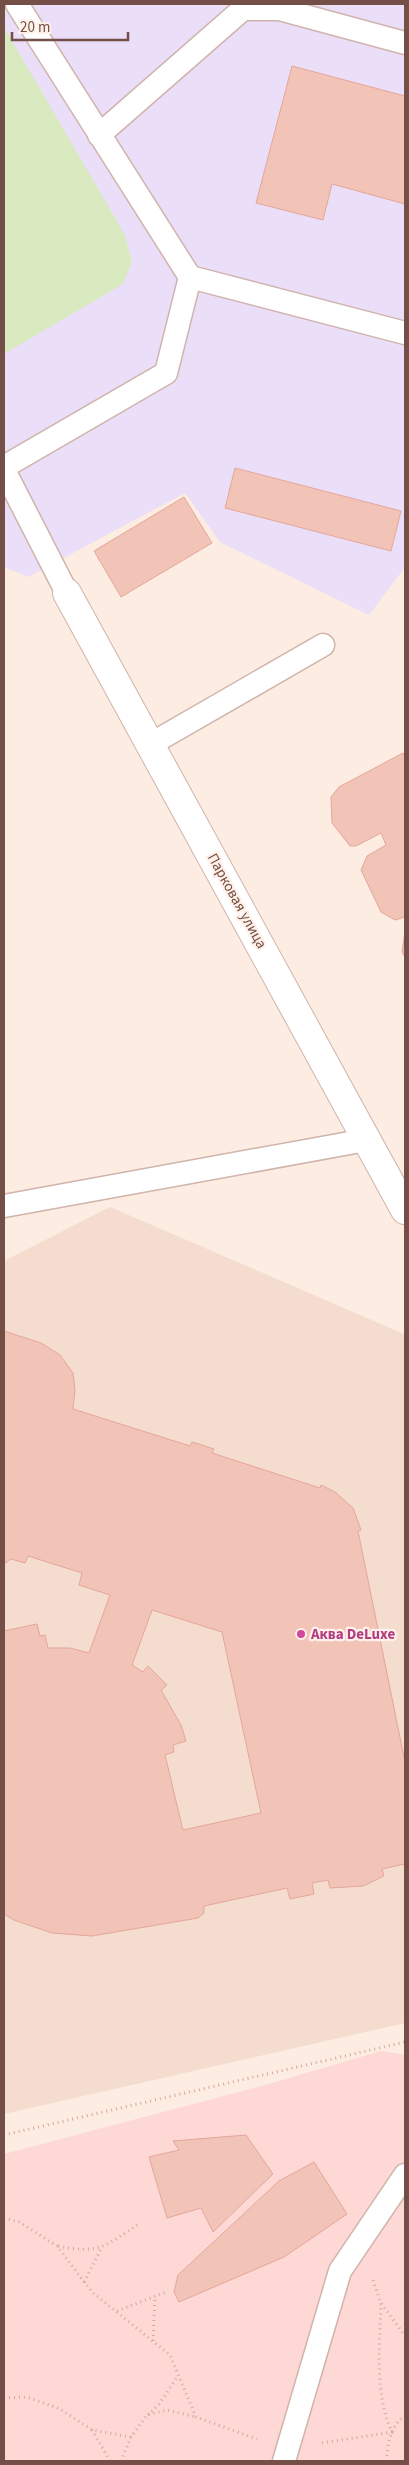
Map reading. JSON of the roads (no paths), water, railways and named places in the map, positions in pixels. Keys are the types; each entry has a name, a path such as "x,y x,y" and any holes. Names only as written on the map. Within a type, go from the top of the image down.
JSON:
{"street":[{"name":"Парковая улица","path":"67,593 405,1210"}],"lane":[{"path":"17,4 190,277 405,332"},
{"path":"99,135 241,7 279,8 405,43"},
{"path":"67,593 4,468 166,373 190,277"},
{"path":"151,744 323,645"},
{"path":"4,1206 366,1140"},
{"path":"286,2455 340,2271 405,2175"}],"place":[{"name":"Аква DeLuxe","path":"301,1634"}]}
